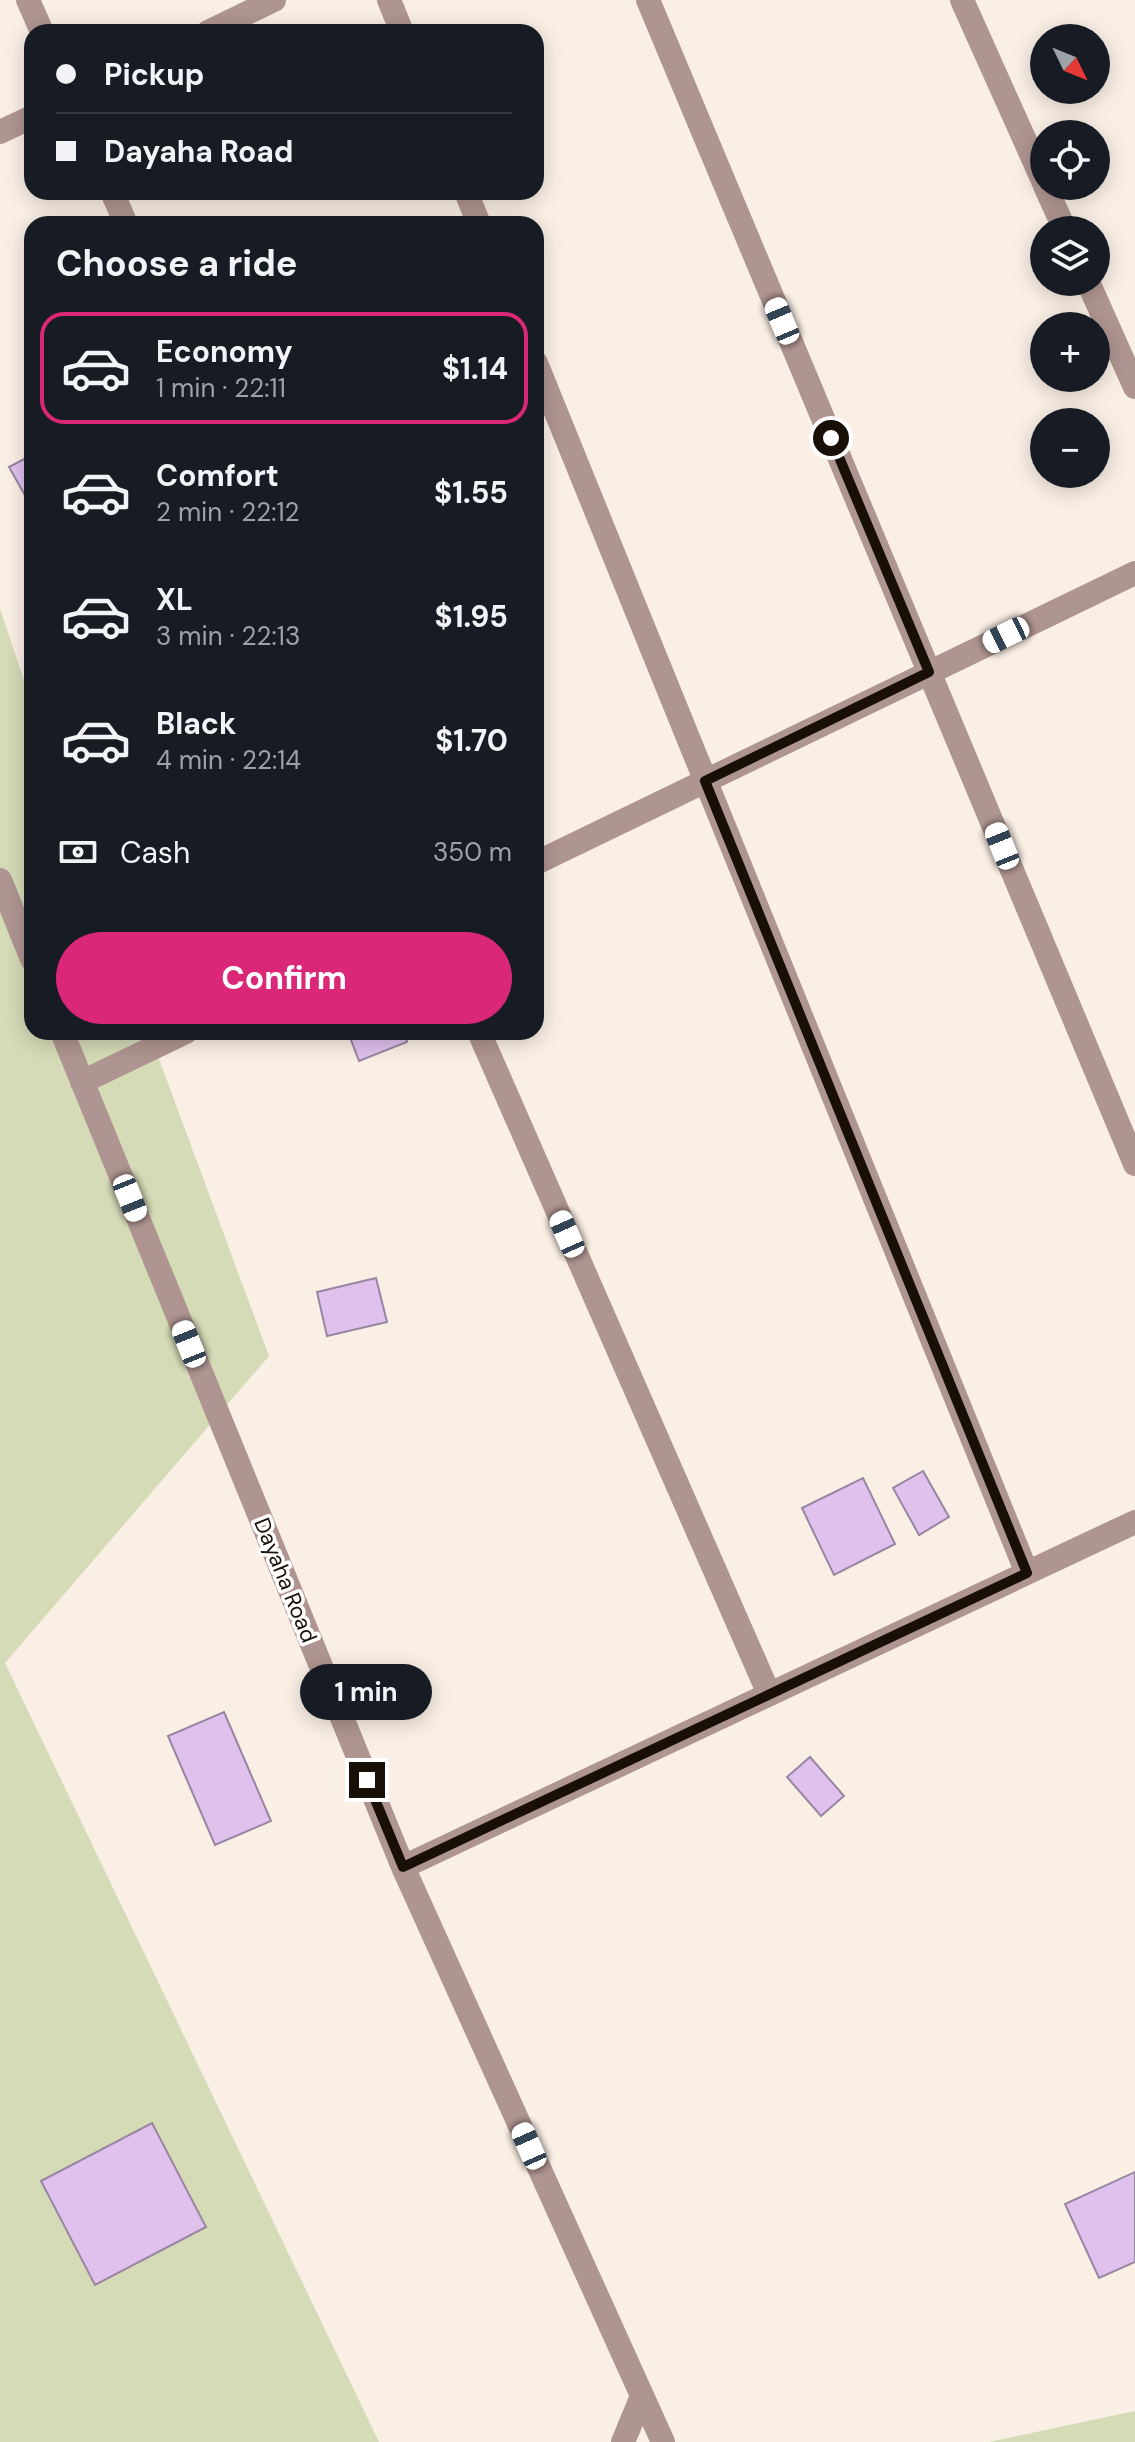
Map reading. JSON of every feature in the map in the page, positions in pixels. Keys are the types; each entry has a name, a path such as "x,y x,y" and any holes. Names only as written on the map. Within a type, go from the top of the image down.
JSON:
{"street":[{"path":"28,0 38,24"},
{"path":"224,24 274,0"},
{"path":"389,0 399,24"},
{"path":"648,0 1135,1164"},
{"path":"962,0 1030,151"},
{"path":"0,132 24,121"},
{"path":"1094,296 1135,387"},
{"path":"544,383 1027,1573"},
{"path":"544,859 1135,573"},
{"path":"0,880 24,939"},
{"name":"Dayaha Road","path":"65,1040 403,1867 663,2442"},
{"path":"82,1082 169,1040"},
{"path":"483,1040 769,1694"},
{"path":"403,1867 1135,1522"},
{"path":"623,2442 642,2396"}],"green space":[{"path":"0,609 24,680 24,1040 152,1040 269,1356 5,1663 379,2442 0,2442"},
{"path":"1135,2411 1135,2442 989,2442"}],"building":[{"path":"24,459 24,494 9,467"},
{"path":"351,1040 406,1040 407,1042 359,1061"},
{"path":"376,1278 387,1322 327,1336 317,1292"},
{"path":"923,1471 949,1517 919,1535 893,1488"},
{"path":"863,1478 895,1544 834,1575 802,1508"},
{"path":"224,1712 271,1821 215,1845 168,1736"},
{"path":"810,1757 844,1796 821,1816 787,1777"},
{"path":"152,2123 206,2227 95,2285 41,2181"},
{"path":"1135,2172 1135,2262 1099,2278 1065,2204"}],"route":[{"path":"367,1780 403,1867 1027,1573 705,781 929,672 831,438"}]}
